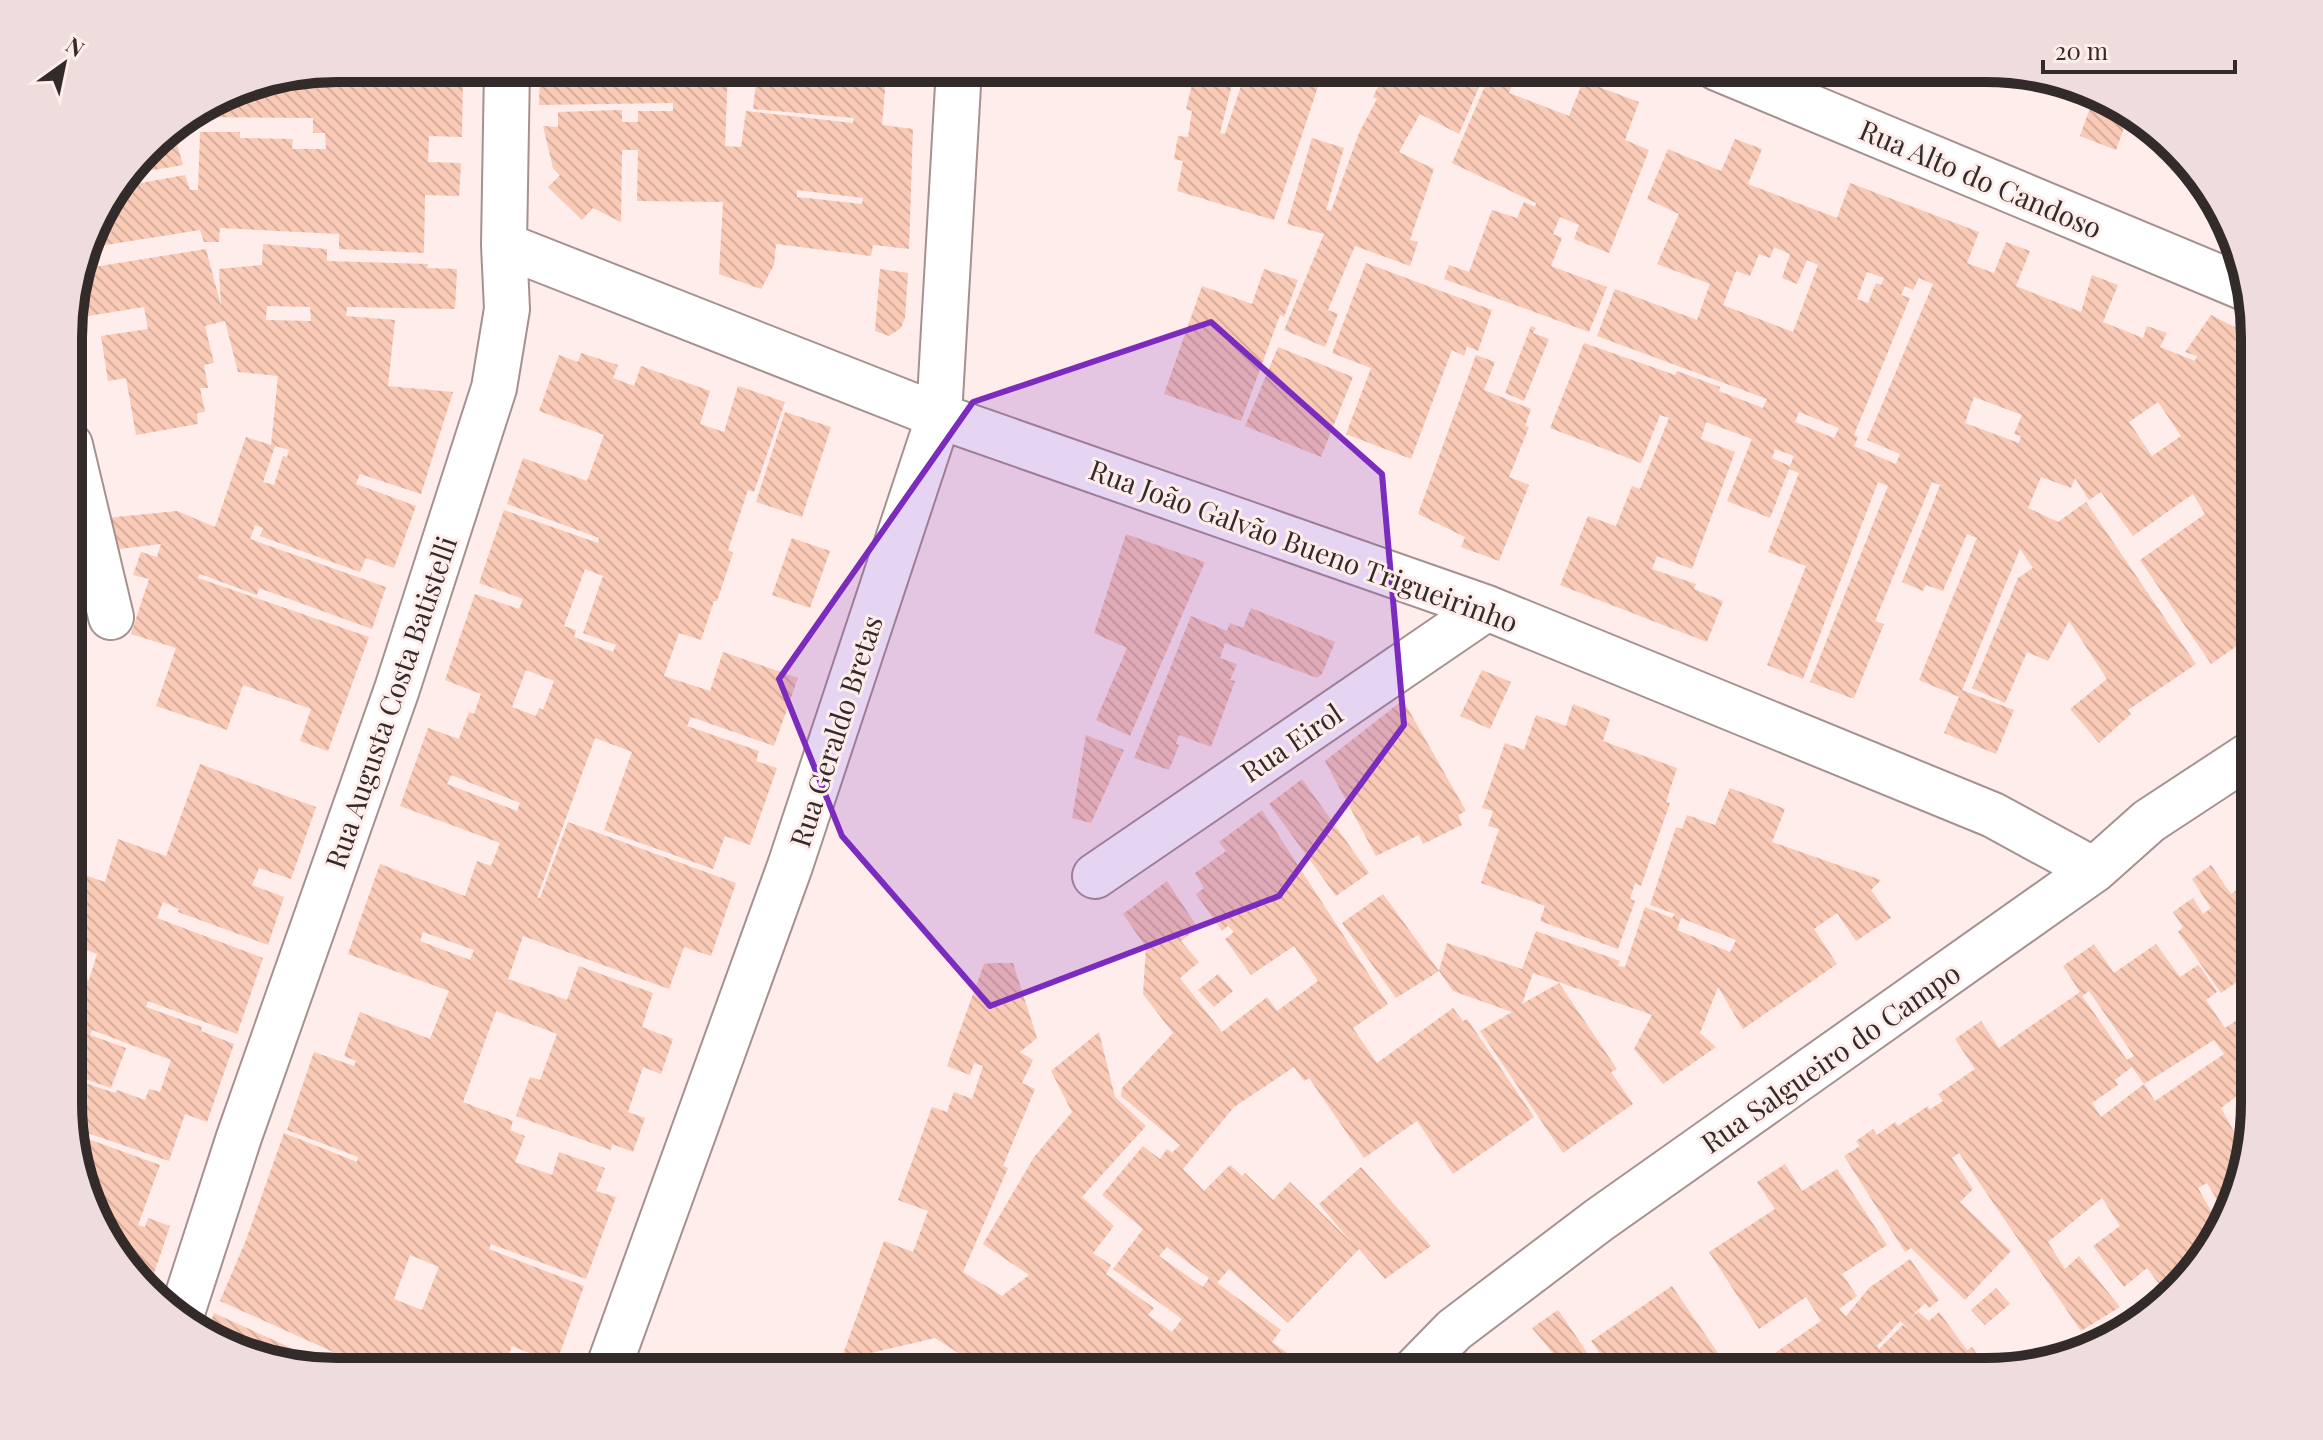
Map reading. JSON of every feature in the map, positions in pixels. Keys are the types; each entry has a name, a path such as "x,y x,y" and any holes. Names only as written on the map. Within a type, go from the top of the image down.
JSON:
{"street":[{"name":"Rua Alto do Candoso","path":"1751,82 2235,284"},
{"name":"Rua Augusta Costa Batistelli","path":"184,1306 239,1137 397,689 490,402 507,309 504,245 507,83"},
{"name":"Rua Geraldo Bretas","path":"612,1358 790,866 939,416 958,83"},
{"name":"Rua João Galvão Bueno Trigueirinho","path":"504,245 939,416 1487,608 1993,815 2094,870"},
{"path":"82,495 111,617"},
{"name":"Rua Eirol","path":"1095,876 1487,608"},
{"name":"Rua Salgueiro do Campo","path":"1427,1357 1454,1330 1599,1220 2094,870 2149,821 2240,761"}],"highlighted area":[{"path":"1211,322 1382,474 1404,725 1279,896 990,1006 842,836 779,679 973,402"}],"building":[{"path":"1192,82 1232,82 1220,133 1225,134 1242,82 1319,82 1274,220 1177,191 1183,161 1174,159 1178,136 1188,137 1192,111 1186,109"},
{"path":"1380,82 1513,82 1509,93 1569,116 1583,82 1586,82 1639,102 1625,140 1649,150 1609,253 1574,239 1579,225 1560,217 1553,234 1562,238 1551,266 1607,287 1589,332 1444,279 1449,265 1469,272 1492,210 1517,218 1524,202 1535,207 1536,203 1452,163 1485,86 1480,85 1459,134 1420,114 1399,152 1434,169 1410,240 1418,242 1410,266 1355,246 1328,310 1338,314 1325,347 1284,330 1324,234 1287,224 1312,138 1344,148 1326,210 1331,211 1359,133 1377,99 1373,97"},
{"path":"321,83 463,83 462,137 429,136 428,162 461,163 459,196 425,195 424,253 339,249 339,234 220,228 219,242 204,242 200,230 99,246 108,224 133,184 185,175 190,190 198,190 200,132 240,132 240,138 293,139 292,149 326,149 325,133 313,133 313,118 208,117 240,101 287,87"},
{"path":"540,83 727,83 725,146 741,147 746,111 853,123 854,118 753,109 756,83 886,83 882,125 913,129 909,249 873,245 871,256 776,244 774,265 761,289 719,274 723,202 637,201 638,150 622,150 621,222 593,208 582,220 548,187 560,175 553,168 543,126 558,127 558,112 622,110 622,122 638,122 638,111 673,111 673,103 539,105","holes":["797,190 863,198 862,204 797,197"]},
{"path":"2091,105 2125,124 2116,150 2080,136"},
{"path":"1735,139 1762,149 1748,184 1837,218 1850,183 1979,232 1967,263 1994,273 2006,242 2030,251 2016,286 2081,312 2092,275 2118,285 2103,322 2143,338 2147,326 2167,333 2160,347 2195,361 2197,356 2185,352 2211,315 2240,330 2240,644 2211,664 2140,560 2205,514 2193,494 2133,536 2101,492 2089,500 2075,478 2071,488 2041,477 2028,508 2058,522 2086,502 2196,664 2128,710 2131,714 2099,743 2070,709 2107,679 2069,621 2048,661 2027,652 2005,703 1972,688 2018,578 2033,568 2020,549 1962,690 2014,710 1996,754 1944,733 1959,697 1919,680 1977,538 1967,534 1943,591 1926,585 1923,591 1902,582 1940,485 1932,482 1875,621 1884,624 1854,698 1810,682 1888,486 1878,482 1803,679 1767,665 1806,566 1768,552 1799,473 1789,469 1770,518 1727,501 1752,439 1706,422 1701,439 1735,452 1692,569 1657,556 1652,569 1696,584 1694,589 1723,601 1707,642 1560,585 1588,516 1616,526 1632,486 1640,489 1669,418 1660,415 1641,463 1550,428 1584,343 1675,375 1677,371 1763,408 1767,399 1597,336 1615,289 1697,320 1710,284 1657,264 1679,214 1647,199 1668,149 1721,171","holes":["1774,247 1790,254 1782,278 1797,284 1807,260 1818,265 1793,332 1723,305 1736,271 1750,276 1759,254 1770,258","1867,272 1884,278 1881,285 1876,283 1868,303 1857,299","1919,278 1933,284 1867,440 1900,454 1896,464 1854,446 1858,437 1854,435 1910,298 1901,295 1905,286 1913,290","1974,397 2022,415 2014,434 2021,436 2019,443 1965,423","2158,402 2181,436 2152,456 2129,422","1799,412 1839,428 1834,438 1795,422","1775,449 1794,456 1790,466 1772,458"]},
{"path":"176,140 183,165 143,172"},
{"path":"263,244 327,249 327,261 428,264 427,268 457,269 455,309 347,307 346,316 395,320 388,386 453,392 421,494 360,474 356,484 416,506 394,568 366,558 360,572 260,536 263,528 255,525 250,539 386,587 372,629 259,588 257,595 200,574 198,578 369,637 328,751 300,741 311,709 243,685 227,730 156,706 176,648 131,634 149,579 133,575 141,552 157,557 161,544 102,551 96,519 177,511 215,527 246,437 271,445 278,376 238,372 225,321 205,326 214,363 204,365 208,388 200,388 205,412 197,413 198,424 136,435 126,378 108,381 101,336 148,329 144,307 83,317 92,267 206,249 221,306 219,269 262,265","holes":["267,306 310,307 311,321 266,320","275,446 289,450 287,457 283,456 274,485 263,482"]},
{"path":"1366,263 1492,310 1478,351 1467,346 1464,356 1452,350 1411,459 1346,434 1371,368 1332,353"},
{"path":"880,269 908,273 905,318 901,328 889,336 875,331"},
{"path":"1264,269 1298,280 1284,317 1280,315 1241,421 1164,394 1202,286 1252,304"},
{"path":"1531,326 1536,328 1533,333 1549,339 1524,401 1505,393"},
{"path":"1278,347 1353,377 1321,457 1245,426"},
{"path":"581,353 618,365 613,378 634,386 641,366 710,391 700,424 724,432 738,386 785,402 754,492 748,490 728,550 733,553 701,640 679,633 664,676 710,691 723,652 798,678 774,746 691,717 687,726 759,751 756,761 777,768 750,845 725,836 713,869 604,830 632,752 595,738 537,898 540,898 568,822 736,883 711,956 684,947 669,989 523,936 508,979 567,1000 579,966 653,993 642,1027 673,1039 661,1074 643,1067 628,1112 645,1118 633,1152 612,1144 611,1150 516,1116 530,1077 540,1080 557,1034 496,1011 463,1102 513,1121 510,1130 525,1136 515,1162 552,1175 559,1152 605,1168 596,1191 616,1197 586,1279 491,1244 489,1249 584,1286 558,1358 541,1358 512,1346 509,1354 517,1358 347,1358 220,1301 246,1240 284,1133 357,1162 358,1157 287,1130 314,1052 354,1066 356,1061 344,1056 360,1012 430,1039 449,991 348,954 380,864 465,896 477,861 491,866 500,843 400,806 428,728 459,739 469,712 474,714 481,694 445,680 475,594 519,609 523,599 479,583 504,510 598,543 599,538 507,504 523,458 587,481 604,435 539,411 559,355 578,362","holes":["585,569 603,576 583,633 616,645 613,652 574,637 576,630 564,626","526,670 554,681 543,710 539,708 536,716 512,707","451,775 520,803 517,811 447,784","423,932 474,950 470,960 420,941","410,1255 439,1267 422,1310 394,1299"]},
{"path":"1476,355 1495,362 1484,390 1531,409 1525,426 1529,427 1509,477 1529,485 1499,561 1461,547 1465,537 1418,514"},
{"path":"785,412 831,427 802,517 756,502"},
{"path":"1126,534 1205,562 1130,736 1096,720 1127,648 1094,633"},
{"path":"792,538 830,551 810,608 772,595"},
{"path":"1251,608 1335,642 1322,674 1317,678 1225,643 1220,658 1237,664 1230,680 1235,681 1211,747 1179,735 1176,744 1179,745 1169,770 1134,758 1191,616 1227,631 1230,623 1243,628"},
{"path":"1482,670 1511,682 1490,729 1460,716"},
{"path":"1403,700 1466,811 1458,815 1462,825 1423,844 1419,835 1376,856 1325,761"},
{"path":"1573,704 1610,719 1603,741 1677,768 1666,802 1670,803 1641,886 1635,883 1630,899 1635,901 1618,949 1540,921 1545,906 1481,883 1499,829 1488,826 1493,811 1482,808 1505,743 1524,750 1536,715 1566,726"},
{"path":"1086,735 1124,750 1091,823 1072,818"},
{"path":"200,764 316,807 291,879 259,868 252,885 284,897 268,945 178,912 179,909 163,902 157,918 263,958 237,1034 148,1001 146,1007 202,1027 201,1031 234,1044 207,1122 185,1114 169,1161 84,1132 82,1082 145,1100 149,1089 160,1092 171,1060 92,1030 90,1035 126,1048 111,1088 82,1078 82,978 89,980 97,954 84,949 82,955 82,874 105,882 118,839 166,856"},
{"path":"1302,779 1369,873 1336,896 1269,804"},
{"path":"1730,788 1785,809 1772,842 1881,880 1871,890 1891,918 1856,941 1837,913 1814,929 1837,964 1743,1029 1718,987 1700,1033 1716,1047 1663,1084 1634,1049 1652,1015 1533,973 1522,1004 1559,983 1617,1069 1611,1072 1633,1104 1563,1153 1480,1031 1512,1012 1453,991 1439,971 1447,943 1522,969 1536,931 1620,961 1618,966 1625,967 1645,907 1672,918 1675,914 1650,905 1676,827 1682,829 1687,815 1715,825","holes":["1681,918 1736,940 1730,952 1677,930"]},
{"path":"1262,810 1388,1004 1353,1028 1377,1063 1453,1008 1463,1021 1467,1019 1534,1117 1453,1174 1417,1121 1364,1158 1309,1078 1304,1081 1294,1067 1234,1107 1183,1169 1204,1191 1230,1165 1242,1176 1245,1173 1273,1200 1290,1182 1352,1243 1319,1204 1361,1167 1431,1246 1385,1279 1359,1249 1288,1323 1229,1269 1217,1283 1281,1330 1272,1342 1293,1357 966,1358 935,1338 842,1358 884,1241 913,1252 928,1211 898,1200 932,1107 947,1112 954,1092 972,1099 983,1066 974,1063 970,1075 947,1066 984,964 1013,963 1037,1038 1020,1052 1033,1060 1022,1083 1035,1089 1003,1166 1008,1168 963,1272 1002,1296 1029,1275 983,1244 1034,1157 1072,1112 1051,1071 1099,1032 1115,1097 1146,1126 1082,1197 1114,1226 1093,1253 1111,1265 1106,1274 1154,1308 1148,1315 1172,1332 1182,1319 1113,1269 1143,1229 1102,1195 1143,1146 1160,1159 1167,1149 1172,1153 1180,1145 1121,1096 1122,1088 1173,1033 1143,994 1146,947 1123,914 1167,881 1198,928 1181,941 1199,962 1180,978 1222,1032 1267,997 1277,1011 1318,981 1294,946 1251,975 1225,939 1234,932 1228,926 1222,931 1196,894 1204,888 1195,873 1226,851 1219,842","holes":["1167,1247 1209,1278 1203,1287 1159,1256"]},
{"path":"2211,865 2231,894 2240,888 2240,980 2221,993 2178,932 2183,927 2173,912 2193,898 2203,914 2211,908 2192,879"},
{"path":"1383,894 1439,971 1396,998 1342,923"},
{"path":"2094,944 2114,973 2156,944 2180,977 2198,965 2217,992 2206,1000 2225,1028 2237,1020 2240,1025 2240,1101 2237,1096 2221,1108 2238,1139 2236,1153 2220,1204 2207,1183 2198,1188 2215,1215 2188,1258 2169,1279 2159,1284 2147,1268 2124,1287 2093,1246 2120,1226 2102,1198 2048,1242 2065,1269 2079,1256 2120,1307 2081,1331 1959,1153 1952,1158 1973,1189 1960,1202 2011,1251 1965,1300 1911,1248 1905,1252 1844,1156 1860,1146 1856,1141 1873,1129 1877,1135 1895,1122 1898,1126 1928,1106 1929,1110 1943,1101 1938,1094 1975,1069 1955,1039 1981,1021 1999,1048 2080,992 2063,966","holes":["2089,991 2134,1056 2127,1060 2082,996","2214,1040 2224,1054 2155,1101 2144,1084","2132,1067 2144,1084 2101,1117 2092,1103 2118,1085 2115,1080"]},
{"path":"1218,974 1233,991 1214,1007 1198,990"},
{"path":"84,1138 160,1165 138,1225 145,1227 148,1218 170,1226 152,1278 125,1245 108,1216 96,1185"},
{"path":"1785,1164 1802,1191 1837,1169 1887,1245 1842,1274 1857,1296 1839,1309 1846,1316 1869,1288 1910,1259 1939,1300 1929,1308 1925,1303 1910,1318 1918,1312 1929,1321 1939,1312 1967,1350 1972,1347 1979,1357 1769,1357 1821,1321 1806,1297 1759,1329 1709,1252 1775,1209 1757,1182","holes":["1900,1321 1909,1329 1903,1325 1879,1349 1877,1346"]},
{"path":"1672,1286 1721,1357 1603,1357 1591,1341"},
{"path":"1996,1288 2010,1304 1985,1325 1971,1310"},
{"path":"1558,1310 1590,1357 1556,1357 1532,1328"},
{"path":"214,1313 309,1356 240,1339 210,1324"}]}
